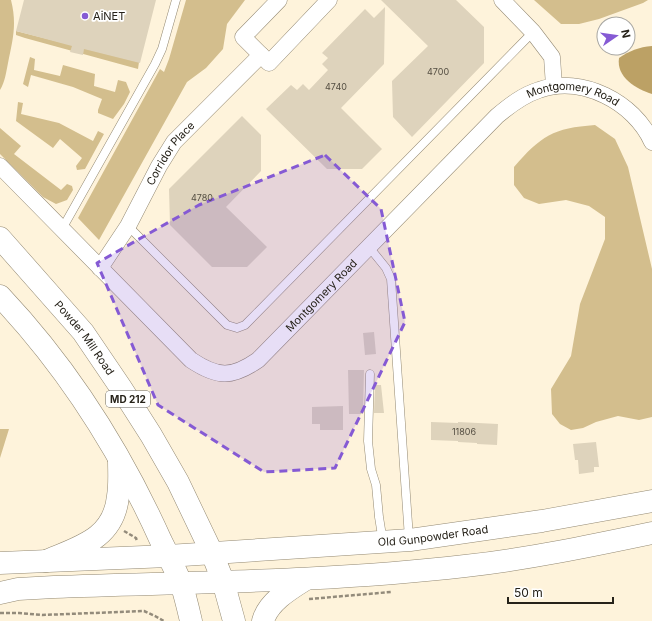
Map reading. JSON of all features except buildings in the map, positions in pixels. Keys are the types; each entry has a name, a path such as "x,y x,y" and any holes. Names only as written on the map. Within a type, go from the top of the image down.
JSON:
{"main road":[{"name":"Powder Mill Road","path":"0,238 83,332 121,388 178,482 212,553 223,582"},
{"name":"MD 212","path":"0,296 18,315 50,354 88,407 119,458 143,500 181,583 191,621"},
{"path":"46,561 88,543 102,534 110,524 118,497 119,458"},
{"name":"Old Gunpowder Road","path":"212,553 410,540 542,521 652,501"},
{"path":"0,593 18,589 54,587 306,579 401,572 514,560 652,533"},
{"path":"0,563 212,553"},
{"path":"263,621 265,614 286,592 306,579"},
{"name":"MD 212","path":"223,582 234,621"}],"street":[{"path":"279,0 243,37 269,63 329,0"},
{"path":"502,0 533,32 552,58 554,86"},
{"name":"Corridor Place","path":"100,268 128,226 159,166 174,142 261,55"},
{"name":"Montgomery Road","path":"0,166 191,360 206,370 220,374 235,373 258,360 497,116 509,105 525,96 554,86 578,87 600,93 619,103 634,116 648,133 652,142"}],"lane":[{"path":"62,229 155,64 162,49 176,0"},
{"path":"128,226 227,324 237,328 245,325 533,32"},
{"path":"369,247 386,268 391,280 410,540"},
{"path":"370,374 368,441 371,469 376,485 383,542"}],"path":[{"path":"118,529 136,538 137,543"},
{"path":"0,613 42,615 144,611 164,621"}],"highlighted area":[{"path":"325,155 381,209 405,322 335,468 264,472 158,405 97,263 199,205"}],"shaded area":[{"path":"0,0 11,0 14,24 13,39 6,74 0,90"},
{"path":"186,0 245,0 227,24 223,49 206,68 187,82 99,240 78,218 160,69 164,72"},
{"path":"534,0 648,0 607,16 596,16 596,20 579,24 561,24"},
{"path":"16,31 139,62 138,69 25,38 16,35"},
{"path":"652,46 652,94 640,89 628,81 619,65 619,58 622,56 636,56 636,49"},
{"path":"30,57 35,59 34,70 60,76 63,65 95,74 94,86 115,92 118,80 126,82 130,92 124,104 113,119 98,113 102,99 73,87 31,75 28,87 23,84"},
{"path":"18,102 23,103 21,114 59,123 93,141 98,131 104,134 85,169 77,170 76,166 82,158 60,139 53,148 16,121"},
{"path":"595,125 615,139 628,167 652,269 652,417 639,420 618,416 596,422 583,428 571,430 560,424 552,414 551,389 571,356 580,304 605,239 605,217 589,206 566,200 539,204 524,198 514,185 514,167 540,141 558,131 568,128"},
{"path":"0,128 21,146 14,154 61,190 67,184 72,186 73,190 67,200 56,204 43,197 0,154"},
{"path":"0,429 9,429 0,458"}],"place":[{"name":"AiNET","path":"85,16"}]}
